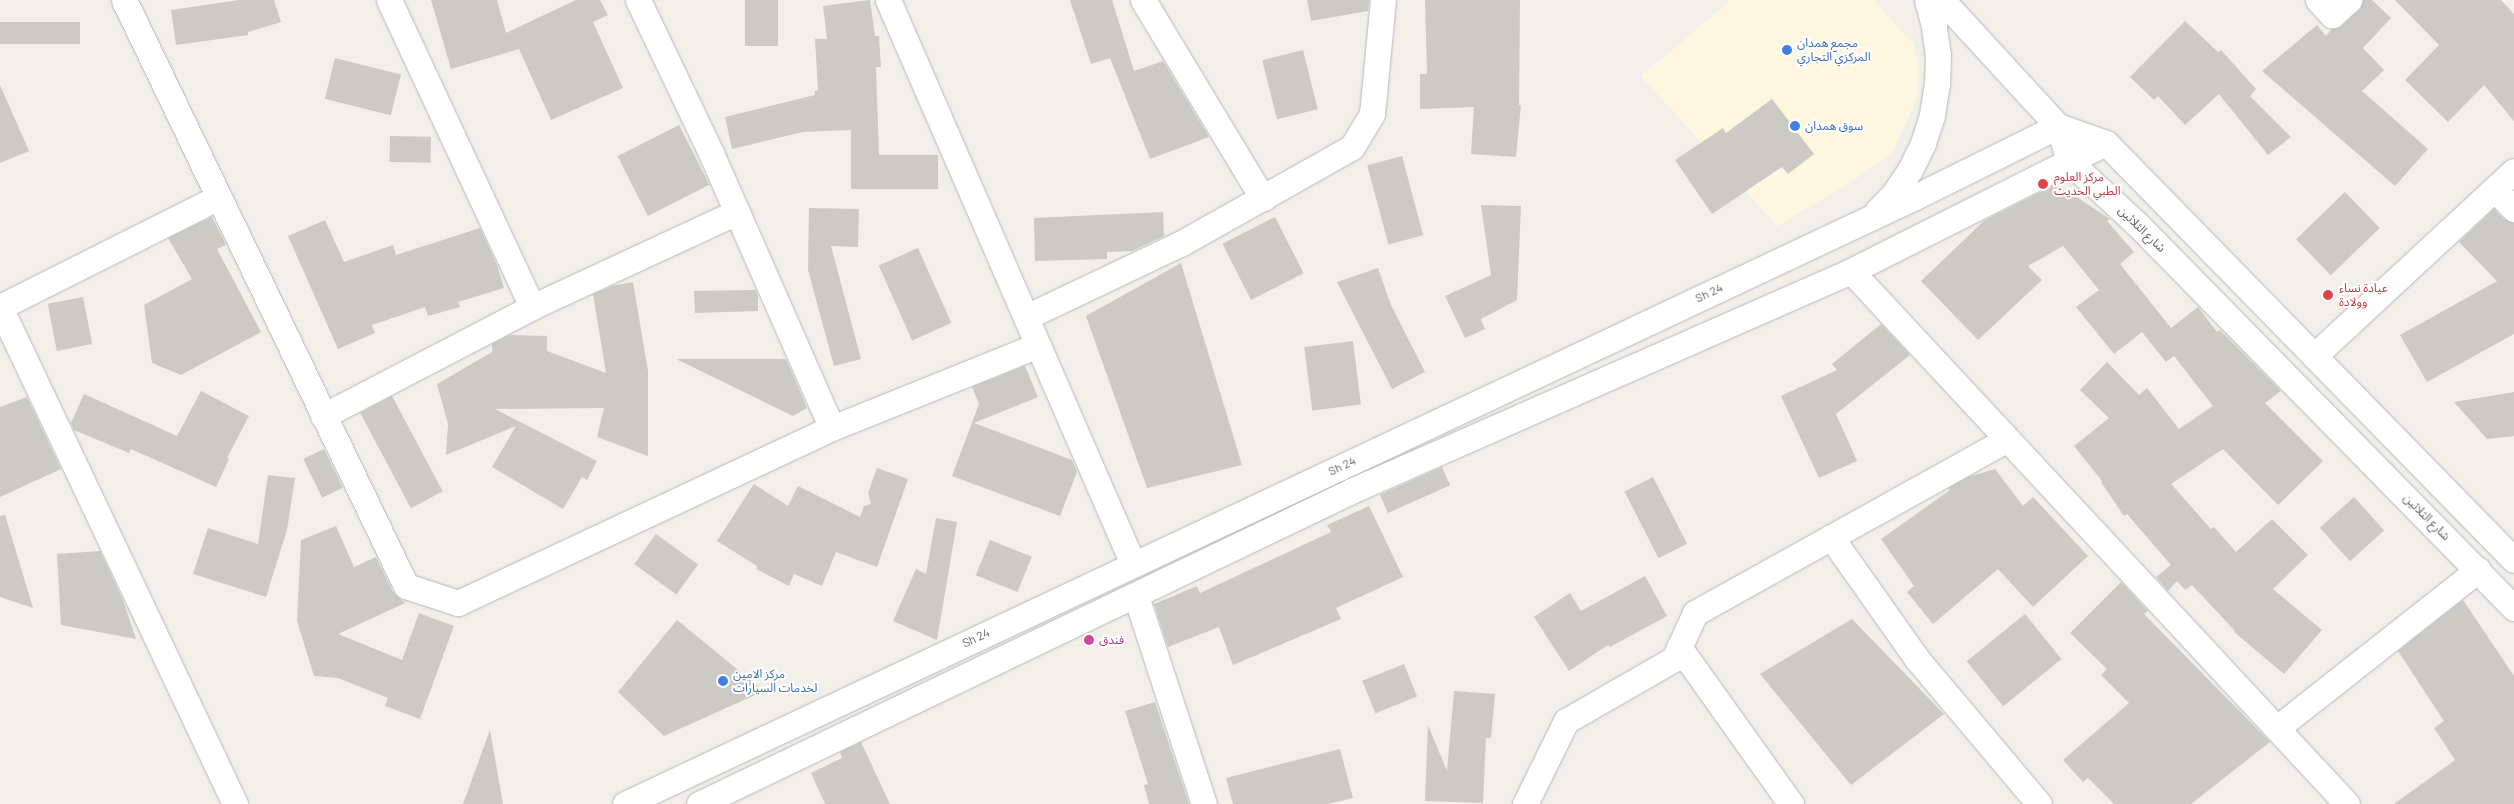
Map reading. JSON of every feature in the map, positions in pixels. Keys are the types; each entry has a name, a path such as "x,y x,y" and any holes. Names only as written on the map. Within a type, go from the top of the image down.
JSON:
{"street":[{"path":"124,0 217,198 406,586 458,603 832,428 1038,345"},
{"path":"389,0 532,307"},
{"path":"638,0 737,212 832,428"},
{"path":"888,0 1133,564"},
{"path":"1143,0 1263,199"},
{"path":"1026,318 1180,244 1352,148 1372,114 1382,0"},
{"path":"1872,216 1893,195 1910,170 1923,143 1932,115 1937,85 1938,56 1934,26 1927,0"},
{"path":"1942,0 2058,126 2106,143 2514,560"},
{"path":"2318,0 2332,15 2348,0"},
{"name":"Sh 24","path":"625,804 1872,216 2058,126"},
{"name":"شارع الثلاثين","path":"2058,126 2070,162 2137,224 2514,608"},
{"path":"699,804 1136,596 1351,491 1851,271 2106,143"},
{"path":"2314,356 2514,171"},
{"path":"2495,190 2514,209"},
{"path":"217,198 0,307 235,804"},
{"path":"323,416 532,307 737,212"},
{"path":"1851,271 2347,804"},
{"path":"1525,804 1566,721 1674,660 1695,613 2007,439"},
{"path":"1831,537 1917,660 2039,804"},
{"path":"2276,728 2478,570"},
{"path":"1136,596 1204,804"},
{"path":"1680,647 1791,804"}],"shaded area":[{"name":"سوق همدان","path":"1731,0 1874,0 1913,44 1920,70 1916,100 1892,153 1848,184 1777,226 1641,76"}],"building":[{"path":"239,0 274,0 281,22 248,32 248,35 176,45 171,10"},
{"path":"431,0 497,0 506,33 576,0 600,0 608,15 593,22 623,88 551,120 519,49 451,69"},
{"path":"745,0 778,0 778,46 745,46"},
{"path":"870,0 875,36 879,36 881,67 876,67 879,155 938,155 938,189 851,189 851,130 803,132 732,149 725,117 815,95 815,91 818,90 815,39 827,39 823,6"},
{"path":"1070,0 1112,0 1134,71 1163,61 1209,137 1150,159 1110,58 1091,64"},
{"path":"1307,0 1369,0 1368,11 1311,21"},
{"path":"1425,0 1520,0 1519,105 1521,105 1516,157 1471,154 1474,107 1420,109 1420,74 1427,74"},
{"path":"2363,0 2372,0 2391,18 2363,48 2384,70 2362,91 2428,149 2395,186 2262,71 2317,25 2326,36 2332,29 2342,26 2359,10"},
{"path":"2395,0 2501,0 2514,14 2514,121 2484,85 2448,122 2405,80 2439,45"},
{"path":"2185,21 2218,52 2221,50 2256,89 2250,96 2291,137 2268,155 2219,94 2185,125 2158,96 2154,100 2130,77"},
{"path":"0,22 80,22 80,44 0,44"},
{"path":"1303,50 1318,109 1277,119 1262,60"},
{"path":"335,58 401,74 391,115 325,99"},
{"path":"0,85 29,151 0,163"},
{"path":"1772,99 1814,154 1788,174 1782,167 1712,214 1675,160 1723,128 1726,133"},
{"path":"679,125 709,185 648,216 618,156"},
{"path":"390,136 431,137 431,163 390,162"},
{"path":"1402,156 1423,235 1388,245 1367,165"},
{"path":"2057,184 2110,219 2107,221 2134,252 2120,264 2171,328 2198,307 2217,332 2220,330 2281,391 2265,403 2323,461 2278,505 2223,449 2171,484 2211,529 2214,527 2236,552 2272,519 2308,555 2273,589 2322,630 2284,674 2234,632 2192,585 2185,590 2177,581 2168,591 2156,577 2171,565 2127,514 2124,516 2102,481 2074,446 2109,418 2080,390 2107,362 2139,395 2147,388 2179,429 2213,406 2174,356 2166,362 2142,332 2114,354 2076,307 2099,290 2063,246 2028,266 2042,280 1978,340 1921,281 1985,220"},
{"path":"2345,192 2380,228 2331,275 2296,239"},
{"path":"1481,205 1521,206 1517,300 1481,319 1485,329 1465,338 1445,296 1491,275"},
{"path":"809,208 859,209 858,247 831,246 861,359 834,366 808,270"},
{"path":"2494,209 2504,219 2514,223 2514,334 2427,382 2400,335 2497,281 2459,242"},
{"path":"1163,212 1164,236 1132,251 1107,252 1107,259 1035,261 1034,218"},
{"path":"212,217 226,245 217,249 261,332 181,375 152,363 144,305 192,279 168,238"},
{"path":"1275,217 1304,273 1251,300 1222,244"},
{"path":"325,220 344,262 393,245 396,255 480,228 497,265 504,288 458,302 460,307 428,316 425,307 372,325 375,333 338,349 288,236"},
{"path":"918,248 951,323 912,340 879,265"},
{"path":"1181,263 1242,465 1147,488 1086,316"},
{"path":"1378,268 1391,305 1425,372 1392,389 1337,282"},
{"path":"633,282 648,371 648,456 597,437 604,408 495,409 597,461 587,480 582,477 563,509 492,467 516,426 446,455 448,424 437,384 492,352 492,344 509,335 547,336 547,351 606,373 593,294 612,286"},
{"path":"756,290 758,311 695,313 694,291"},
{"path":"83,297 92,344 57,351 48,304"},
{"path":"1881,324 1910,355 1836,414 1857,461 1819,478 1781,396 1837,370 1832,364"},
{"path":"1353,341 1361,405 1312,410 1304,347"},
{"path":"676,359 786,359 807,408 793,416"},
{"path":"1025,366 1038,397 974,423 1072,460 1077,472 1060,516 952,476 979,404 972,387"},
{"path":"201,391 249,416 227,458 229,459 216,487 131,449 129,453 74,430 71,423 84,394 177,436"},
{"path":"2514,392 2514,436 2487,439 2454,402"},
{"path":"392,396 443,491 411,508 360,413"},
{"path":"27,397 61,469 0,497 0,407"},
{"path":"324,449 343,488 322,498 303,459"},
{"path":"1442,467 1450,485 1388,513 1380,495"},
{"path":"877,468 908,479 877,567 836,552 822,586 794,574 789,586 756,569 757,566 717,541 754,484 788,506 798,486 860,517 864,506 871,504 868,493"},
{"path":"1995,469 2023,506 2033,497 2088,556 2033,607 1998,569 1933,624 1907,592 1914,586 1881,539 1950,490 1948,488 1968,477"},
{"path":"268,475 295,478 287,530 266,597 193,574 208,528 258,544"},
{"path":"1653,477 1687,544 1659,558 1624,492"},
{"path":"2354,497 2384,530 2350,561 2320,528"},
{"path":"1369,506 1403,577 1336,608 1341,619 1233,665 1219,627 1168,647 1154,604 1197,586 1200,593 1331,532 1327,525"},
{"path":"5,515 33,608 0,597 0,516"},
{"path":"936,518 957,522 937,640 893,621 916,569 926,574"},
{"path":"336,526 354,567 376,557 393,592 405,603 338,634 402,660 419,613 454,626 420,719 385,706 388,698 338,678 314,676 297,621 301,540"},
{"path":"656,534 698,565 676,594 634,564"},
{"path":"990,540 1032,557 1017,592 976,575"},
{"path":"100,551 123,600 136,639 61,625 57,554"},
{"path":"1645,576 1667,616 1610,647 1608,645 1569,671 1534,617 1570,593 1581,611"},
{"path":"2121,582 2148,611 2144,614 2270,742 2191,804 2114,804 2088,778 2083,782 2063,760 2129,703 2101,675 2107,669 2070,633"},
{"path":"2463,600 2514,676 2514,804 2394,804 2455,760 2434,728 2444,721 2398,651"},
{"path":"2025,614 2062,659 2003,706 1967,661"},
{"path":"1852,619 1944,714 1851,785 1760,674"},
{"path":"677,620 764,691 664,736 618,692"},
{"path":"1404,664 1417,696 1375,713 1362,681"},
{"path":"1454,691 1495,694 1491,738 1486,738 1483,803 1425,801 1428,725 1447,771"},
{"path":"1155,702 1189,804 1149,804 1144,785 1148,784 1125,711"},
{"path":"490,730 503,804 463,804"},
{"path":"861,742 890,804 825,804 811,773 842,758 840,752"},
{"path":"1340,749 1353,798 1328,804 1233,804 1226,778"}],"place":[{"name":"مجمع همدان المركزي التجاري","path":"1787,50"},
{"name":"سوق همدان","path":"1795,126"},
{"name":"مركز العلوم الطبي الحديث","path":"2043,184"},
{"name":"عيادة نساء وولادة","path":"2328,295"},
{"name":"فندق","path":"1089,640"},
{"name":"مركز الامين لخدمات السيارات","path":"723,681"}]}
